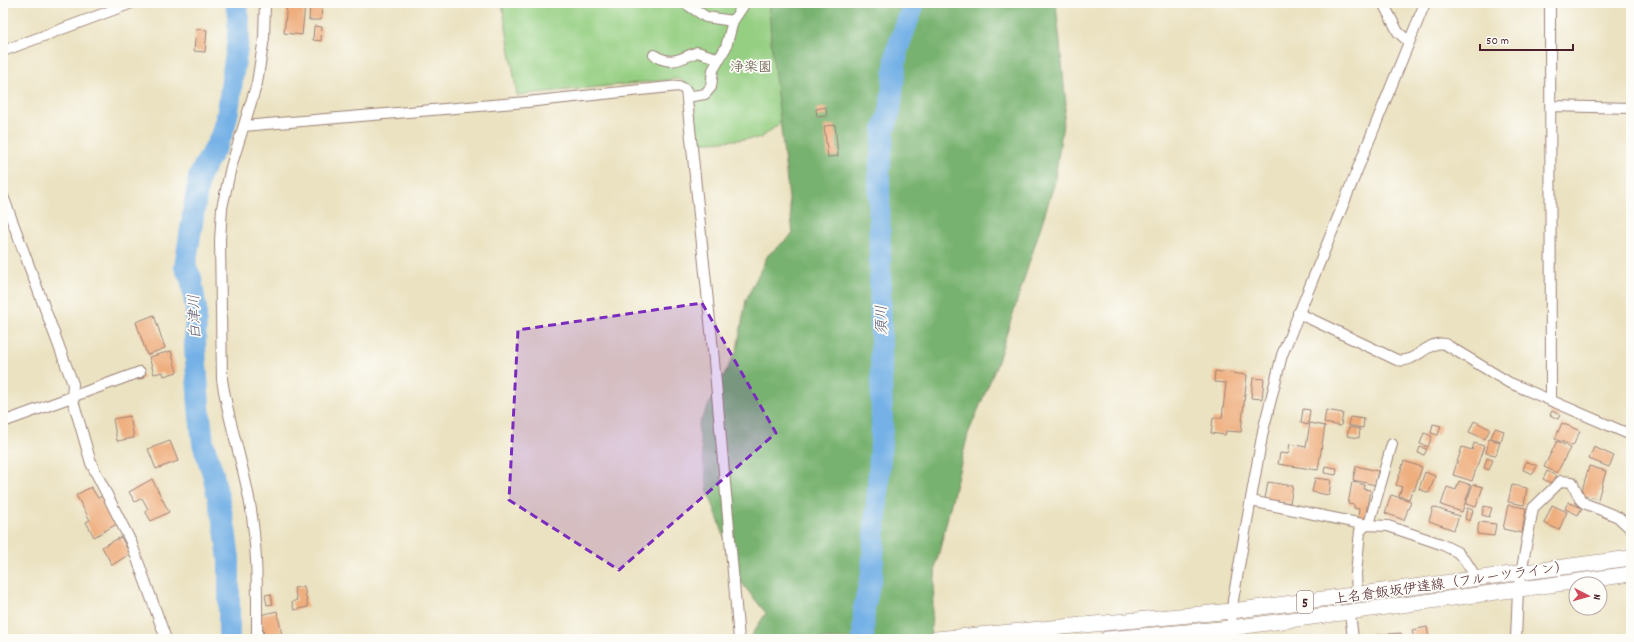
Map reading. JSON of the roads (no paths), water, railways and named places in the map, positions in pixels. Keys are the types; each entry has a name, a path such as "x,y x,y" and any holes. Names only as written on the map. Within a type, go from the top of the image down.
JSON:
{"main road":[{"name":"上名倉飯坂伊達線（フルーツライン）","path":"936,639 1232,611 1631,558"},
{"name":"上名倉飯坂伊達線（フルーツライン）","path":"1107,639 1231,628 1631,574"}],"street":[{"path":"3,51 132,3"},
{"path":"257,639 255,537 242,465 225,402 221,361 221,214 224,193 261,62 265,3"},
{"path":"685,3 706,17 733,21"},
{"path":"687,97 705,94 711,86 713,70 720,59 732,30 733,21 745,3"},
{"path":"1383,3 1398,32 1409,42"},
{"path":"1231,628 1232,611 1263,431 1282,355 1425,3"},
{"path":"1550,3 1550,401"},
{"path":"654,55 660,59 671,62 679,61 697,52 720,59"},
{"path":"244,126 527,102 679,86 686,90 713,350 739,639"},
{"path":"1551,106 1631,108"},
{"path":"3,196 73,384 72,397 91,463 131,542 166,639"},
{"path":"1298,313 1397,360 1408,361 1433,345 1445,344 1508,382 1631,435"},
{"path":"3,422 140,372"},
{"path":"1357,595 1356,574 1360,531 1370,521 1392,444"},
{"path":"1516,639 1518,590 1533,508 1561,481 1572,482 1580,499 1584,503 1618,517 1631,529"},
{"path":"1251,501 1367,525 1388,526 1441,544 1457,552 1465,560 1472,571 1474,580"},
{"path":"1350,613 1353,639"}],"waterway":[{"name":"白津川","path":"229,639 229,559 225,529 213,474 203,443 195,347 196,309 191,278 185,267 199,178 220,138 228,112 237,50 238,11 236,3"},
{"name":"須川","path":"863,639 864,608 872,573 882,428 879,172 884,130 890,111 897,50 914,3"}],"park label":[{"name":"浄楽園","path":"751,66"}]}
